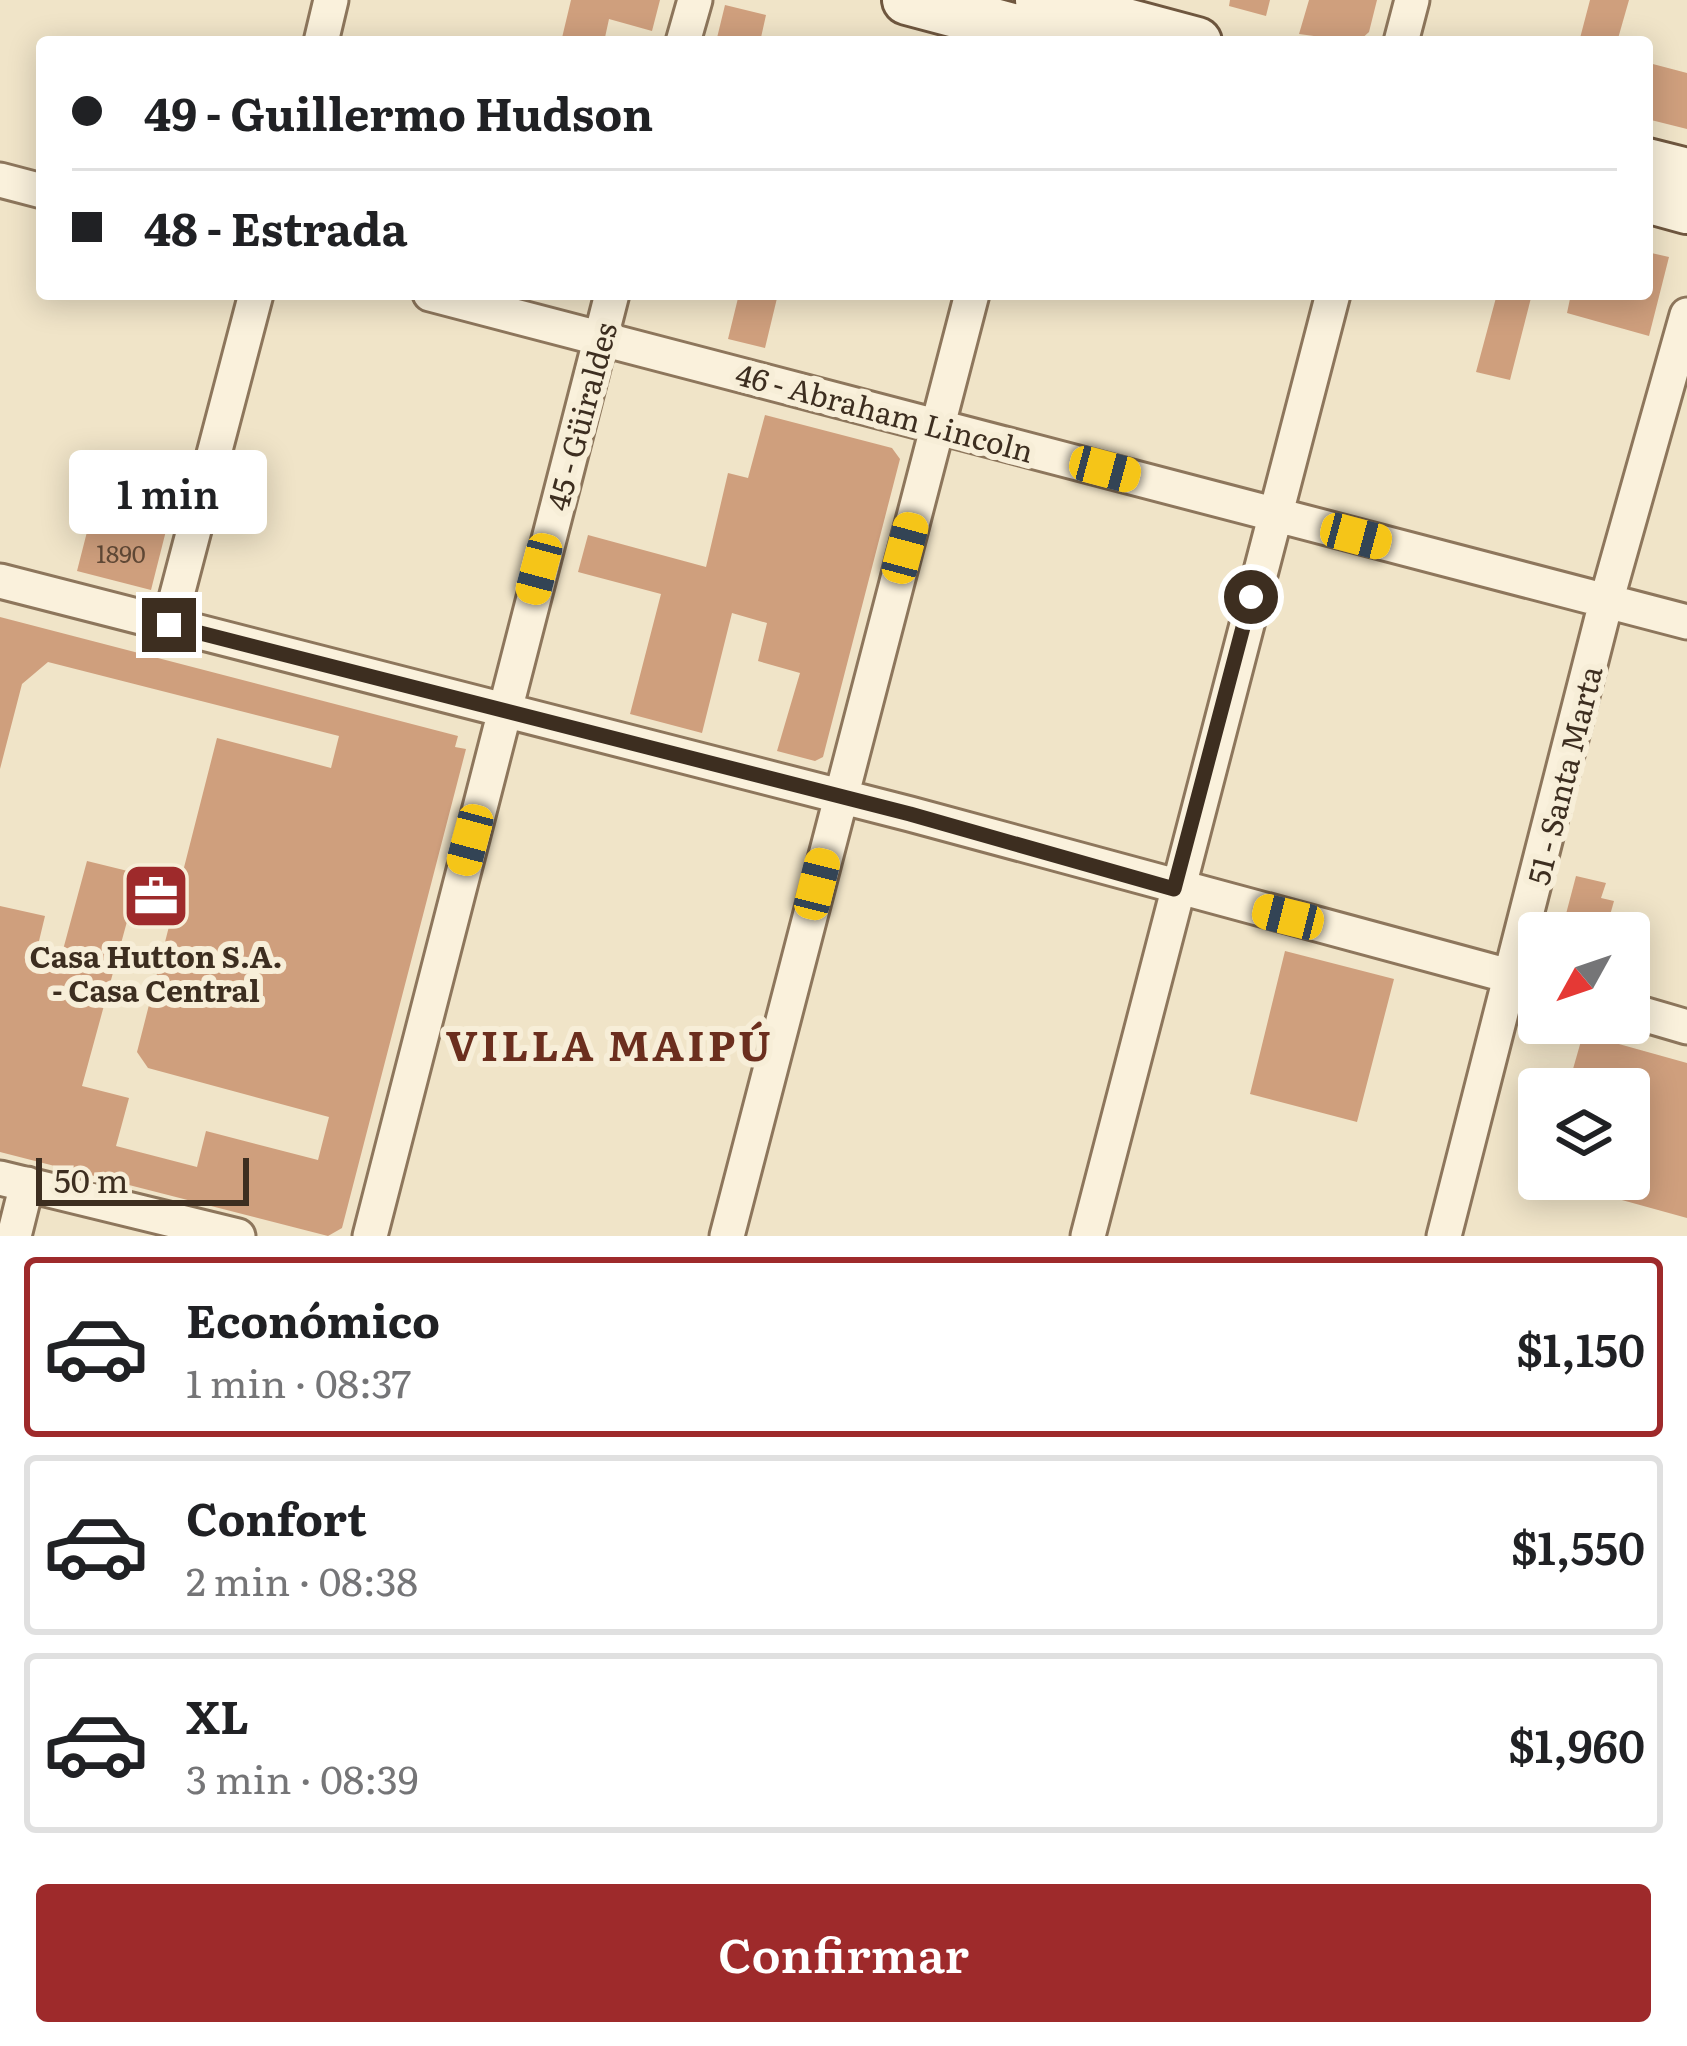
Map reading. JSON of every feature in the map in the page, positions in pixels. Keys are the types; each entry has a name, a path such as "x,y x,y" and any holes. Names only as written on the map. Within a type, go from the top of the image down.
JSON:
{"main road":[{"path":"908,0 1156,36"},
{"path":"1653,164 1687,173"},
{"path":"1653,200 1687,209"}],"street":[{"path":"322,36 331,0"},
{"path":"685,36 695,0"},
{"path":"1403,36 1412,0"},
{"path":"0,180 36,189"},
{"path":"169,625 254,300"},
{"name":"46 - Abraham Lincoln","path":"453,300 1687,622"},
{"name":"45 - Güiraldes","path":"370,1236 610,300"},
{"path":"727,1236 970,300"},
{"path":"1088,1236 1174,889 1331,300"},
{"name":"51 - Santa Marta","path":"1540,912 1606,602 1687,315"},
{"path":"0,581 503,707 1518,978"},
{"name":"51 - Santa Marta","path":"1444,1236 1518,1005"},
{"path":"1650,1016 1687,1027"},
{"path":"14,1236 14,1181 238,1236"}],"building":[{"path":"571,0 660,0 652,31 609,19 605,36 562,36"},
{"path":"1230,0 1270,0 1266,16 1229,6"},
{"path":"1309,0 1377,0 1365,36 1299,34"},
{"path":"1590,0 1629,0 1619,36 1581,36"},
{"path":"725,5 766,15 761,36 717,36"},
{"path":"1653,64 1687,73 1687,129 1653,120"},
{"path":"1653,253 1669,257 1649,336 1567,313 1570,300 1653,300"},
{"path":"738,300 777,300 765,348 728,339"},
{"path":"1495,300 1530,300 1510,380 1476,372"},
{"path":"765,415 892,448 900,459 823,757 815,761 777,751 800,673 758,661 767,623 732,613 702,733 630,714 661,594 578,572 588,535 706,567 728,473 748,478"},
{"path":"136,494 173,503 151,590 77,571 89,524 127,533"},
{"path":"0,617 458,736 455,747 466,749 342,1228 328,1236 0,1152 0,906 45,916 33,966 57,972 87,861 140,874 82,1086 129,1098 116,1146 197,1167 206,1131 318,1160 329,1117 148,1068 137,1052 217,738 331,768 339,736 48,662 22,684 0,769"},
{"path":"1576,876 1606,883 1601,898 1614,901 1611,912 1567,912"},
{"path":"1285,951 1394,979 1357,1122 1250,1094"},
{"path":"1580,1044 1619,1044 1687,1063 1687,1218 1622,1200 1650,1200 1650,1068 1573,1068"}],"place":[{"name":"Casa Hutton S.A. - Casa Central","path":"156,896"}],"district":[{"name":"VILLA MAIPÚ","path":"610,1043"}],"route":[{"path":"169,625 503,707 1174,889 1251,597"}]}
